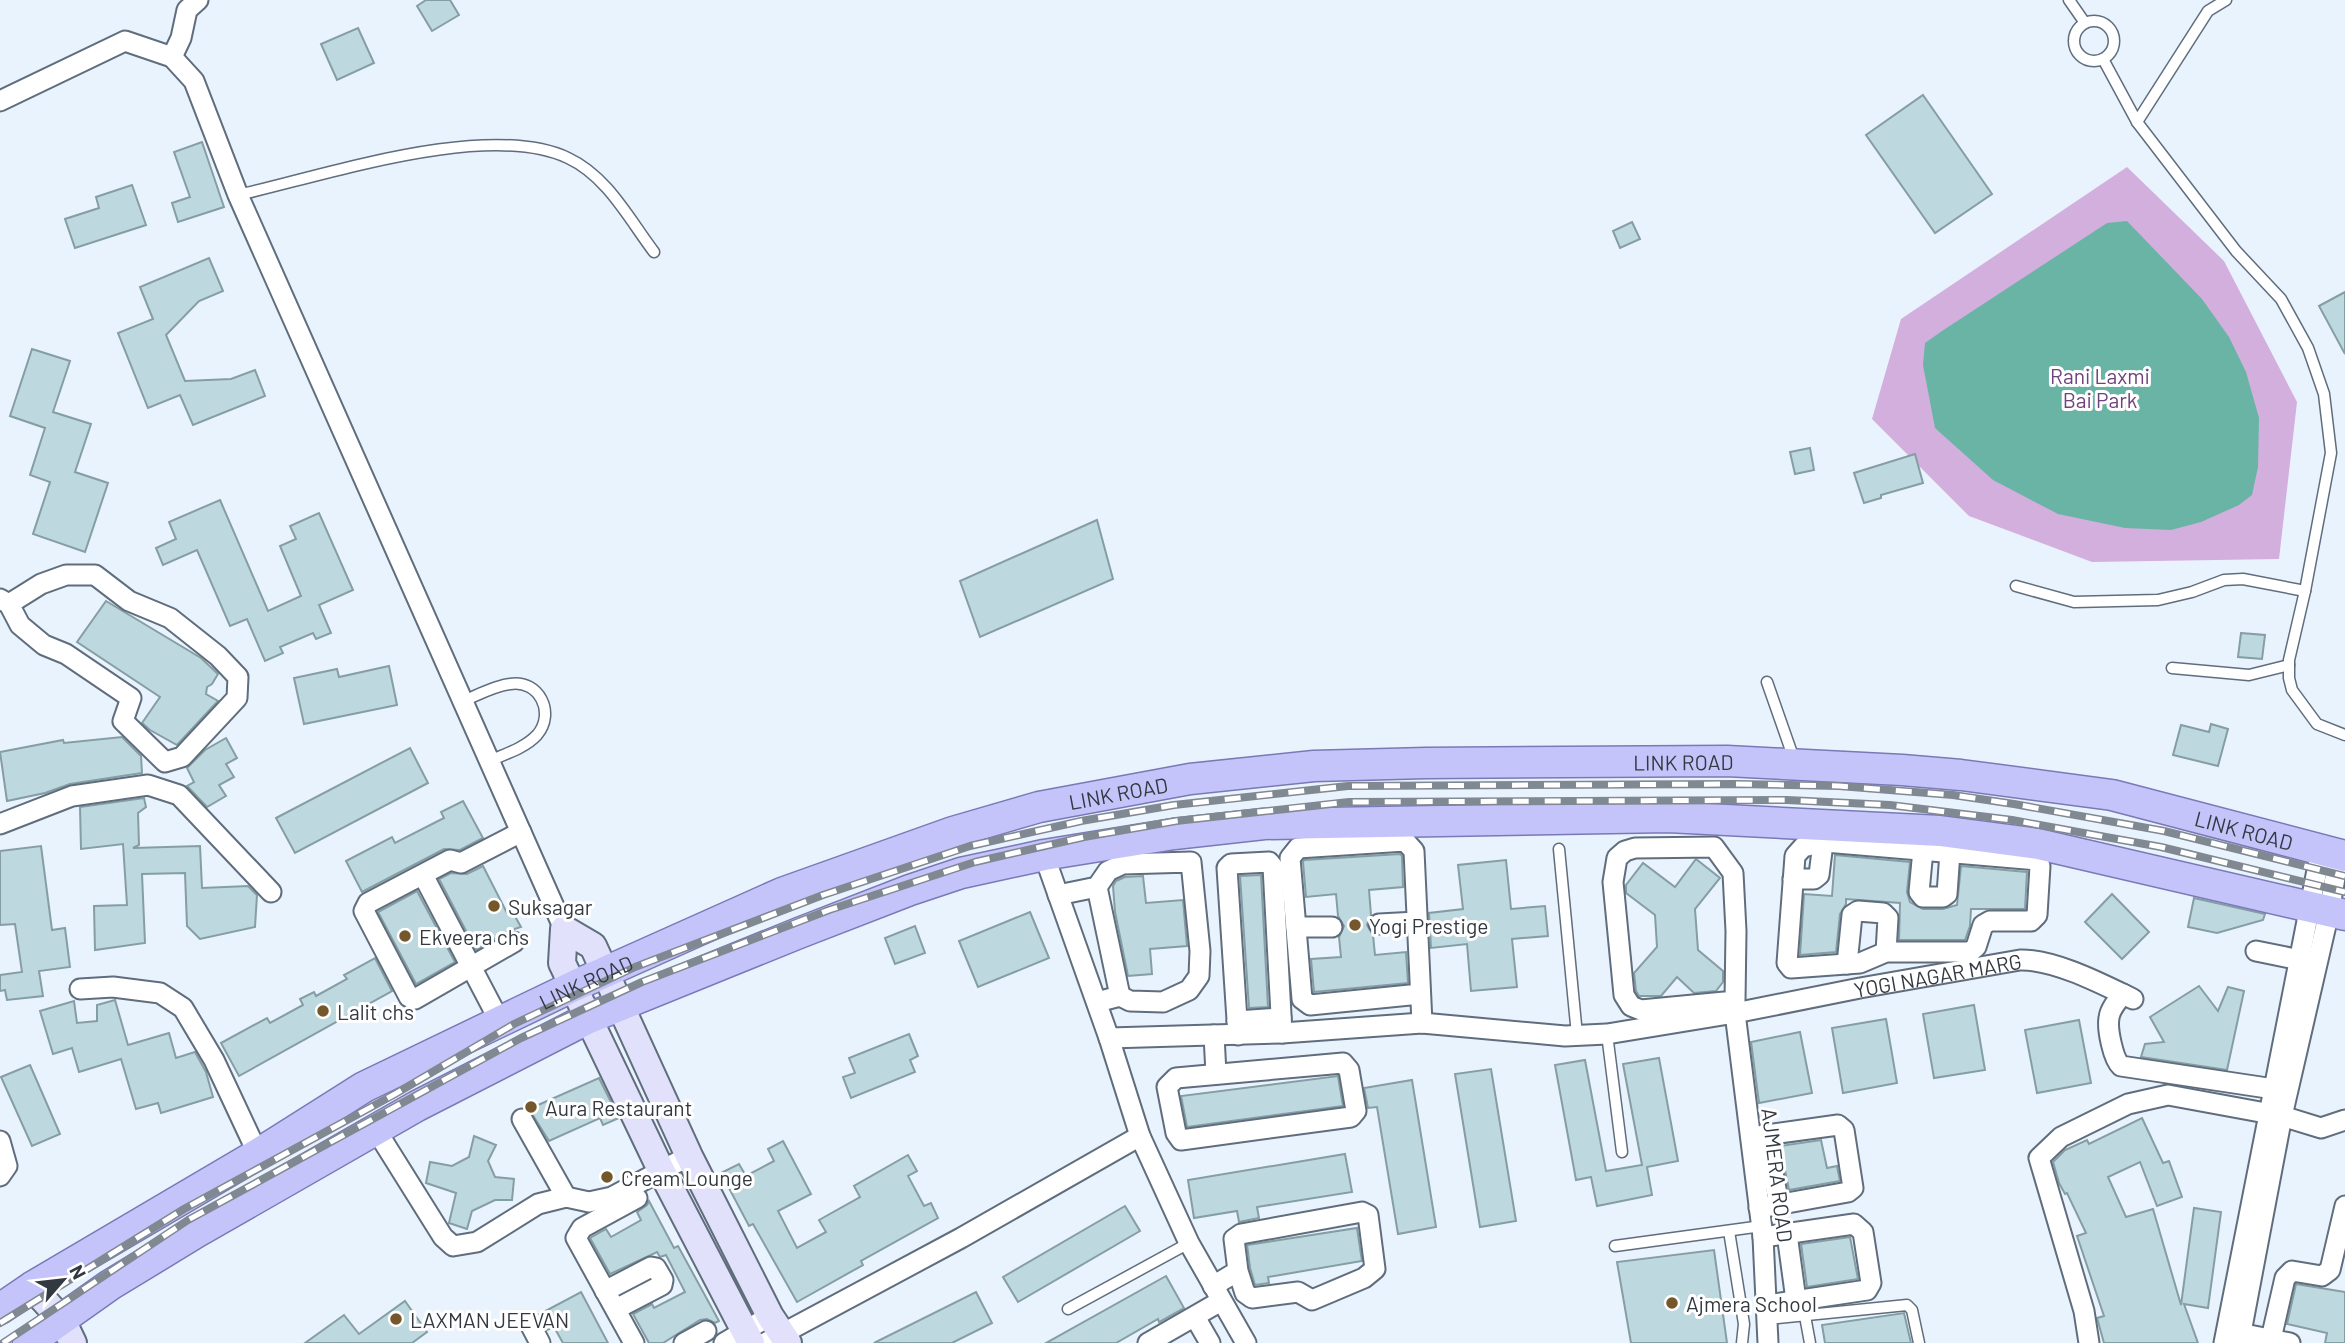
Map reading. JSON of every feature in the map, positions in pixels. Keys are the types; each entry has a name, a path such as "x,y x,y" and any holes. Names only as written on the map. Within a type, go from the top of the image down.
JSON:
{"main road":[{"name":"LINK ROAD","path":"0,1309 32,1287 258,1154 364,1087 574,986 782,893 953,832 1040,807 1190,779 1314,766 1727,761 1961,775 2112,795 2335,854"},
{"name":"LINK ROAD","path":"32,1342 67,1331 110,1285 186,1239 376,1130 589,1018 910,890 961,873 1044,855 1187,832 1264,824 1631,818 1714,833 1940,831 2038,844 2328,912"}],"street":[{"path":"172,57 181,38 187,10 198,0"},
{"path":"0,101 125,41 172,57 194,80 238,195 564,929 562,963 665,1177 761,1336"},
{"path":"66,575 95,575 129,601 170,618 218,656 237,677 237,698 182,757 165,762 123,720 131,698 66,654 44,645 20,625 4,602 66,575"},
{"path":"0,824 72,796 148,785 178,796 271,892"},
{"path":"1631,818 1634,848"},
{"path":"514,942 415,999 409,997 364,911 368,903 450,860 461,863 520,832"},
{"path":"1097,1002 1120,996 1130,1001 1163,1002 1189,989 1199,976 1200,951 1187,832"},
{"path":"1714,833 1634,848 1616,858 1613,882 1624,995 1631,1006 1641,1010 1735,1007"},
{"name":"AJMERA ROAD","path":"1714,833 1732,873 1735,1007 1758,1136 1768,1343"},
{"path":"1420,994 1310,1005 1302,999 1290,858 1298,848 1405,841 1414,851 1422,1023"},
{"path":"1823,843 1923,850 2036,860 2040,866 2037,915 2031,921 1990,921 1983,925 1976,947 1970,952 1886,952 1854,964 1791,968 1787,963 1795,856 1803,847 1823,843"},
{"path":"1923,850 1919,892 1923,897 1943,897 1947,894 1950,852"},
{"path":"2276,1115 2274,1090 2308,962 2328,912 2335,854"},
{"path":"1044,855 1097,1002 1140,1136 1189,1243 1246,1343"},
{"path":"1058,895 1097,887 1108,871 1123,864 1191,862"},
{"path":"1238,1028 1227,868 1231,864 1269,862 1273,867 1281,1026"},
{"path":"423,875 500,1022"},
{"path":"1097,887 1120,996"},
{"path":"1860,988 1854,964 1852,915 1858,911 1883,913 1888,918 1886,952"},
{"path":"1378,924 1417,922"},
{"path":"1296,928 1332,927"},
{"path":"564,929 593,946 606,972 619,1006 692,1163 761,1336"},
{"path":"2256,951 2308,962"},
{"name":"YOGI NAGAR MARG","path":"1735,1007 2020,960 2035,960 2128,997 2114,1005 2109,1019 2115,1060 2120,1066 2274,1090"},
{"path":"2308,962 2232,1337 2280,1341 2285,1278 2292,1271 2322,1276 2330,1269 2345,1206"},
{"path":"80,989 113,987 160,993 183,1008 214,1060 258,1154"},
{"path":"1321,1004 1325,1030"},
{"path":"1109,1038 1214,1035 1238,1028 1281,1026 1303,1032 1422,1023 1577,1035 1607,1034 1735,1007"},
{"path":"1303,1032 1308,1066"},
{"path":"1214,1035 1216,1074"},
{"path":"1343,1063 1349,1070 1356,1111 1351,1117 1181,1140 1176,1133 1167,1087 1176,1078 1216,1074 1343,1063"},
{"path":"2090,1343 2084,1311 2039,1158 2061,1137 2128,1104 2168,1095 2276,1115 2321,1128 2345,1120"},
{"path":"522,1119 566,1197"},
{"path":"1767,1312 1801,1308 1867,1290 1871,1283 1863,1232 1854,1224 1787,1234 1762,1224 1779,1205 1848,1192 1853,1188 1844,1130 1838,1125 1758,1136 1779,1205"},
{"path":"376,1130 436,1227 453,1246 477,1242 538,1204 566,1197 589,1202 612,1197 665,1177"},
{"path":"761,1336 961,1238 1140,1136"},
{"path":"0,1141 7,1166 0,1176"},
{"path":"634,1343 576,1238 582,1228 692,1163"},
{"path":"1154,1342 1195,1317 1238,1271 1234,1239 1241,1234 1362,1212 1368,1215 1375,1269 1364,1278 1312,1300 1298,1292 1252,1298 1244,1293 1238,1271"},
{"path":"1787,1234 1801,1308"},
{"path":"605,1291 651,1267 656,1268 663,1280 662,1285 615,1309"},
{"path":"32,1287 67,1331"},
{"path":"32,1287 32,1342"},
{"path":"1195,1317 1210,1343"},
{"path":"528,1322 540,1343"},
{"path":"684,1343 706,1331"}],"lane":[{"path":"2069,0 2085,23"},
{"path":"2137,122 2208,11 2226,0"},
{"path":"2096,21 2106,26 2113,35 2110,53 2103,59 2084,59 2077,52 2074,41 2077,30 2085,23 2096,21"},
{"path":"2103,59 2137,122 2236,251 2280,299 2308,348 2324,394 2331,453 2289,665 2292,690 2301,705 2317,724 2345,735"},
{"path":"238,195 414,153 482,145 536,147 569,159 605,185 654,252"},
{"path":"2017,586 2074,602 2158,600 2192,592 2224,580 2243,579 2305,590"},
{"path":"2172,668 2249,675 2289,665"},
{"path":"1768,682 1797,766"},
{"path":"463,701 511,683 526,684 536,690 542,699 544,723 536,735 522,746 489,761"},
{"path":"1559,849 1577,1035"},
{"path":"1607,1034 1622,1153"},
{"path":"1615,1246 1730,1231 1762,1224"},
{"path":"1730,1231 1744,1324 1742,1343"},
{"path":"1068,1309 1189,1243"},
{"path":"1810,1343 1801,1308 1907,1305 1912,1310 1919,1343"}],"green space":[{"name":"Rani Laxmi Bai Park","path":"2127,167 2224,261 2297,402 2279,559 2092,562 1969,516 1872,419 1901,319"}],"shaded area":[{"name":"Rani Laxmi Bai Park","path":"2127,221 2202,299 2229,337 2246,372 2259,418 2258,467 2252,495 2239,505 2201,522 2171,530 2125,528 2058,514 1993,480 1935,428 1923,365 1925,343 1942,331 2107,223"}],"building":[{"path":"426,0 450,0 459,15 432,31 417,6"},
{"path":"358,28 374,63 337,80 321,44"},
{"path":"1923,95 1992,194 1935,233 1866,135"},
{"path":"202,142 224,207 178,222 172,203 190,197 174,152"},
{"path":"132,185 146,225 75,248 65,219 99,208 96,197"},
{"path":"1632,222 1640,239 1620,248 1613,231"},
{"path":"209,258 223,291 199,301 166,335 185,381 231,379 255,370 265,396 193,425 180,395 148,408 118,333 153,319 140,287"},
{"path":"2345,292 2345,354 2319,306"},
{"path":"32,349 70,361 53,412 91,424 75,472 108,483 85,552 33,534 50,482 30,475 45,428 10,416"},
{"path":"1810,448 1814,470 1795,474 1790,452"},
{"path":"1915,454 1923,483 1881,495 1881,498 1864,503 1854,473"},
{"path":"220,500 268,611 301,596 280,546 296,539 290,526 319,513 353,590 319,605 331,633 316,639 313,633 280,647 283,653 265,661 247,619 230,626 197,550 163,565 156,548 176,539 169,522"},
{"path":"1097,520 1113,579 980,637 960,581"},
{"path":"106,601 201,658 218,674 207,687 206,694 218,701 177,745 142,723 160,697 77,642"},
{"path":"2241,633 2265,635 2262,659 2238,657"},
{"path":"389,666 397,705 304,724 294,678 337,669 339,677"},
{"path":"2211,724 2228,729 2218,766 2173,755 2181,725 2209,732"},
{"path":"122,737 141,756 142,773 70,784 45,793 7,801 0,752 63,740 64,743"},
{"path":"226,738 237,758 226,764 234,777 219,785 226,796 207,807 187,786 194,782 187,768 205,750"},
{"path":"410,748 428,783 295,853 276,818"},
{"path":"144,798 146,807 138,813 139,845 133,848 200,846 202,888 248,886 257,895 255,927 200,939 187,926 185,873 142,874 145,943 95,950 94,906 127,905 123,844 81,849 80,807"},
{"path":"463,801 483,838 460,850 444,849 362,892 346,861 392,837 395,843 444,818 441,812"},
{"path":"41,846 52,930 65,928 70,967 39,971 43,996 7,1000 5,990 0,991 0,975 22,972 15,924 0,925 0,851"},
{"name":"Yogi Prestige","path":"1400,854 1403,887 1369,890 1371,915 1367,925 1373,935 1375,955 1406,952 1408,983 1314,992 1311,959 1341,957 1339,937 1344,926 1338,916 1336,894 1306,897 1304,860"},
{"path":"1835,855 1910,862 1907,892 1910,902 1923,909 1943,909 1957,905 1961,866 2027,872 2025,909 1971,909 1970,926 1965,940 1899,940 1900,903 1846,899 1840,914 1836,952 1800,955 1804,894 1832,896"},
{"path":"1696,859 1720,878 1695,909 1698,950 1723,971 1723,982 1716,991 1694,993 1677,977 1661,996 1639,996 1634,973 1657,947 1655,915 1626,893 1626,885 1643,863 1675,887"},
{"path":"1506,860 1511,909 1545,906 1548,936 1512,939 1517,987 1471,991 1467,944 1431,948 1429,913 1463,909 1458,865"},
{"name":"Suksagar","path":"483,866 507,913 512,911 521,927 508,931 476,950 439,879 451,873 467,874"},
{"path":"1261,875 1268,1007 1249,1008 1240,876"},
{"path":"1143,876 1146,903 1183,900 1187,946 1150,949 1152,974 1128,976 1115,912 1113,886 1116,881 1125,877"},
{"name":"Ekveera chs","path":"417,891 455,962 416,984 378,912"},
{"path":"2112,894 2149,932 2122,959 2085,922"},
{"path":"2194,898 2265,914 2263,920 2217,933 2188,927"},
{"path":"1030,912 1049,958 978,987 959,941"},
{"path":"915,926 925,953 895,964 885,938"},
{"name":"Lalit chs","path":"375,958 392,991 239,1076 221,1043 267,1018 270,1023 303,1005 300,999 314,992 316,996 347,979 344,975"},
{"path":"2199,986 2218,1011 2228,987 2244,991 2227,1070 2141,1057 2145,1044 2164,1042 2150,1017"},
{"path":"115,1000 128,1045 169,1033 176,1058 195,1052 206,1072 213,1097 161,1113 158,1103 136,1109 121,1059 79,1072 72,1048 53,1054 40,1011 74,1001 77,1023 97,1021 97,1005"},
{"path":"1974,1005 1985,1070 1934,1078 1923,1014"},
{"path":"1886,1019 1897,1083 1843,1093 1832,1028"},
{"path":"2079,1020 2091,1083 2037,1093 2025,1030"},
{"path":"1800,1032 1812,1093 1759,1103 1751,1042"},
{"path":"909,1034 918,1056 910,1060 915,1072 851,1098 843,1077 855,1073 849,1058"},
{"path":"1659,1058 1678,1161 1647,1167 1652,1195 1597,1206 1591,1177 1576,1180 1555,1065 1585,1060 1606,1171 1642,1165 1623,1064"},
{"path":"30,1065 60,1134 32,1146 1,1077"},
{"path":"1491,1069 1516,1221 1480,1227 1455,1074"},
{"path":"1338,1076 1343,1106 1187,1127 1181,1096"},
{"path":"599,1078 619,1118 603,1125 600,1118 549,1141 529,1109"},
{"path":"1412,1080 1436,1227 1398,1234 1377,1107 1368,1108 1364,1088"},
{"path":"2142,1118 2163,1163 2169,1161 2182,1197 2157,1206 2140,1162 2108,1177 2126,1217 2153,1209 2181,1305 2194,1208 2221,1212 2208,1308 2184,1304 2198,1343 2104,1343 2097,1318 2104,1316 2077,1236 2086,1233 2067,1193 2065,1194 2059,1183 2053,1162 2065,1150 2087,1140 2089,1144"},
{"path":"474,1136 496,1145 488,1161 495,1177 514,1179 512,1200 495,1200 472,1211 467,1229 449,1223 456,1193 426,1183 430,1162 452,1166 469,1157"},
{"path":"1821,1140 1827,1168 1837,1166 1840,1181 1789,1190 1780,1146"},
{"path":"783,1141 811,1194 778,1211 797,1248 826,1232 819,1220 860,1197 854,1186 908,1155 917,1171 908,1176 924,1206 931,1203 938,1218 861,1261 863,1265 797,1302 753,1224 749,1226 721,1173 739,1164 746,1176 774,1161 768,1149"},
{"path":"1345,1154 1352,1192 1257,1207 1259,1218 1239,1222 1237,1211 1194,1218 1188,1180"},
{"path":"649,1201 674,1248 678,1246 719,1321 715,1323 707,1319 700,1320 663,1343 649,1343 633,1314 652,1304 654,1308 685,1292 666,1255 660,1257 657,1252 610,1274 590,1238 606,1229 611,1237 641,1220 637,1212"},
{"path":"1125,1206 1140,1231 1018,1302 1003,1277"},
{"path":"1357,1228 1362,1261 1268,1277 1269,1283 1255,1285 1247,1245"},
{"path":"1850,1237 1858,1279 1807,1287 1801,1244"},
{"name":"Ajmera School","path":"1714,1250 1727,1343 1631,1343 1617,1262"},
{"path":"1166,1276 1184,1308 1159,1322 1158,1319 1116,1343 1046,1343"},
{"path":"2296,1284 2345,1292 2345,1343 2325,1343 2327,1333 2287,1324"},
{"path":"581,1292 608,1343 563,1343 554,1327 547,1330 538,1315"},
{"path":"976,1292 992,1323 952,1343 874,1343"},
{"name":"LAXMAN JEEVAN","path":"405,1301 427,1332 412,1343 305,1343 344,1315 359,1334"},
{"path":"1904,1313 1911,1343 1825,1343 1822,1325"}],"railway":[{"path":"0,1323 184,1209 395,1094 514,1024 635,967 823,895 970,846 1081,821 1174,805 1348,786 1839,786 1953,795 2014,804 2164,831 2345,876"},
{"path":"3,1343 188,1220 521,1038 642,982 829,910 975,862 1084,837 1176,821 1349,802 1787,800 1890,805 2012,820 2161,847 2345,892"}],"place":[{"name":"Suksagar","path":"494,906"},
{"name":"Yogi Prestige","path":"1355,925"},
{"name":"Ekveera chs","path":"405,936"},
{"name":"Lalit chs","path":"323,1011"},
{"name":"Aura Restaurant","path":"531,1107"},
{"name":"Cream Lounge","path":"607,1177"},
{"name":"Ajmera School","path":"1672,1303"},
{"name":"LAXMAN JEEVAN","path":"396,1319"}]}
